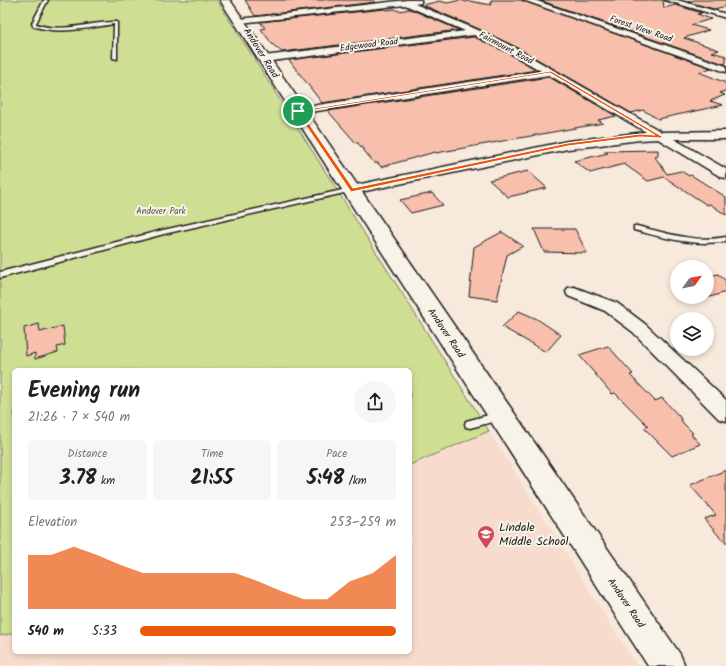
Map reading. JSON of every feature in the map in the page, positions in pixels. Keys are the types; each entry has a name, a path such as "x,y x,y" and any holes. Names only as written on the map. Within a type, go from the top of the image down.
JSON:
{"street":[{"name":"Andover Road","path":"225,0 668,666"},
{"path":"240,21 392,2 408,3 424,0"},
{"name":"Forest View Road","path":"527,0 726,69"},
{"path":"670,0 726,16"},
{"name":"Fairmount Road","path":"408,3 475,32 551,72 726,174"},
{"name":"Edgewood Road","path":"264,59 475,32"},
{"path":"298,111 551,72"},
{"path":"351,190 568,144 640,136 661,137 726,135"},
{"path":"574,292 610,307 639,328 726,413"}],"lane":[{"path":"46,0 34,22 34,25 37,27 51,28 116,23 115,58"},
{"path":"0,276 163,232 331,196 351,190"},
{"path":"637,228 691,242 711,242 726,239"},
{"path":"470,424 501,415"}],"shaded area":[{"name":"Lindale Middle School","path":"489,431 637,666 0,666 0,636 12,633 12,654 412,654 412,464"}],"green space":[{"name":"Andover Park","path":"0,0 217,0 489,431 412,464 412,368 12,368 12,633 0,636"}],"building":[{"path":"245,0 373,0 376,2 255,16"},
{"path":"461,0 491,5 491,0 522,0 711,68 699,72 726,83 726,91 720,93 725,95 710,101 723,105 658,119 643,110 631,113 516,47 423,5 440,1 447,3"},
{"path":"539,0 663,0 664,8 675,5 702,13 697,14 711,19 691,25 709,30 684,38 719,50 712,52 726,56 726,63 724,64"},
{"path":"694,0 726,0 726,6 714,9 688,2"},
{"path":"394,9 399,11 410,9 459,30 282,52 272,44 261,29 265,28 260,22"},
{"path":"474,37 508,53 537,70 322,103 289,60"},
{"path":"549,77 616,116 598,120 603,123 435,152 381,167 378,163 374,163 358,143 356,143 328,111"},
{"path":"658,150 658,156 655,157 667,174 681,171 689,176 691,175 726,197 726,215 710,204 707,205 664,177 648,181 624,164 590,173 574,161 608,153 604,151"},
{"path":"528,171 547,188 508,197 489,180"},
{"path":"432,193 443,205 411,213 400,200"},
{"path":"534,229 575,229 587,253 544,252"},
{"path":"502,232 523,246 507,255 497,300 469,296 474,247"},
{"path":"718,274 726,281 726,292 714,296 714,275"},
{"path":"519,311 537,319 561,335 546,352 502,327"},
{"path":"39,324 40,332 63,326 65,345 57,347 58,352 35,359 35,353 26,356 24,328"},
{"path":"608,346 633,374 630,375 655,401 662,398 679,416 700,444 672,456 644,428 648,426 615,393 612,394 579,355"},
{"path":"726,470 726,544 704,519 716,515 690,485"}],"place":[{"name":"Lindale Middle School","path":"486,549"}],"route":[{"path":"551,72 661,137 640,136 568,144 351,190 298,111 551,72"}]}
